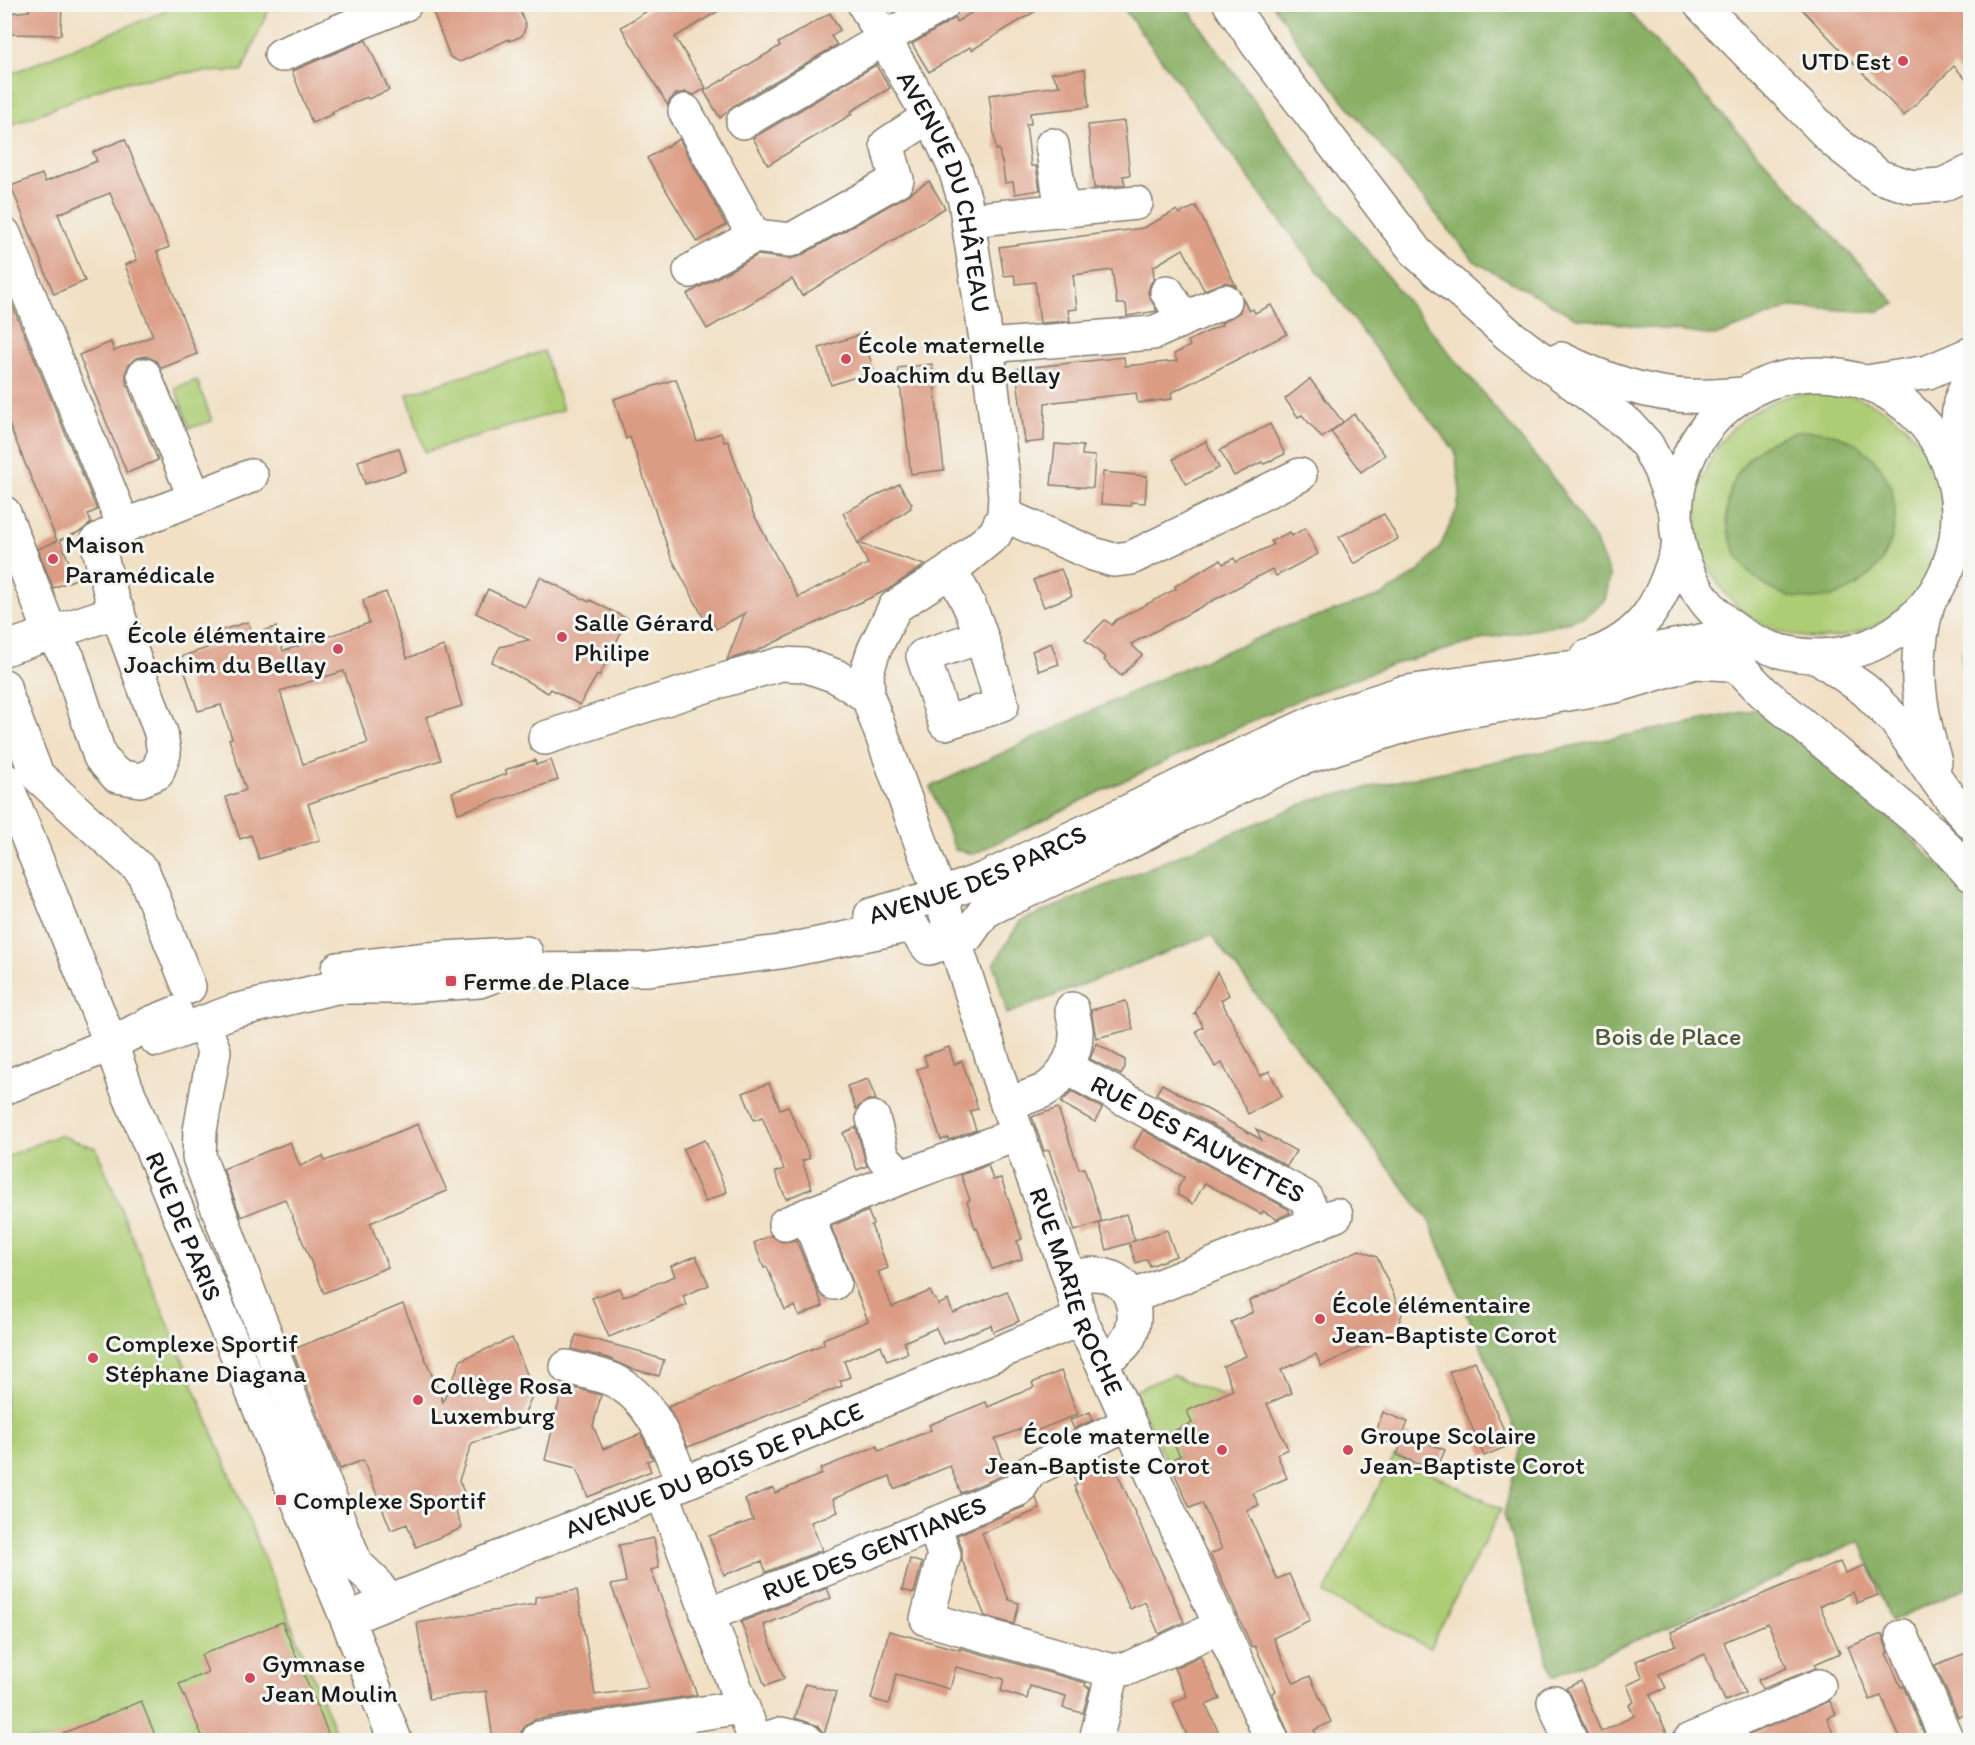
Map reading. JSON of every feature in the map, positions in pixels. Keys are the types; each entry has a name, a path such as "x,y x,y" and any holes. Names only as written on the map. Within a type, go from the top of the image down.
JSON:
{"street":[{"path":"281,55 405,4"},
{"name":"AVENUE DU CHÂTEAU","path":"864,4 930,116 954,166 969,220 1005,495 1004,515"},
{"path":"743,122 943,4"},
{"path":"1230,4 1257,44 1417,252 1509,335 1629,425 1647,445 1660,470 1676,512"},
{"path":"1700,4 1835,142 1880,177 1912,187 1942,185 1971,172"},
{"path":"685,111 754,236"},
{"path":"690,271 754,236 791,240 897,180 887,144 930,116"},
{"path":"1052,145 1062,211"},
{"path":"969,220 1136,203"},
{"path":"4,234 124,526"},
{"path":"1167,292 1184,319"},
{"path":"987,346 1153,333 1225,301"},
{"path":"1509,335 1589,373 1641,388 1690,397 1745,394"},
{"path":"1867,382 1928,372 1971,354"},
{"path":"1811,374 1832,375 1867,382 1890,393 1918,415 1940,444 1957,490 1958,531 1948,570 1928,603 1904,627 1864,648 1846,653 1817,656 1790,654 1748,639 1715,613 1702,598 1685,565 1679,545 1676,512 1681,476 1692,449 1707,426 1720,413 1745,394 1770,382 1811,374"},
{"path":"144,375 195,498"},
{"path":"1952,472 1960,402 1971,376"},
{"path":"940,895 868,697 867,671 874,650 896,607 950,571 995,534 1004,515 1093,554 1113,560 1131,558 1300,475"},
{"path":"4,513 51,634 68,658 100,757 117,776 140,780 157,773 164,754 160,733 97,542 124,526 251,476"},
{"name":"AVENUE DES PARCS","path":"1548,670 1608,650 1639,627 1658,603 1679,545"},
{"path":"950,571 961,587 980,637"},
{"path":"1928,603 1920,631 1917,673 1925,727 1942,787"},
{"path":"4,649 118,611"},
{"name":"AVENUE DES PARCS","path":"4,1088 111,1044 151,1023 222,994 343,968 428,959 732,941 812,929 940,895 984,879 1319,720 1402,693 1548,670 1611,664 1634,660 1659,649 1707,640 1748,639"},
{"path":"1817,656 1865,690 1896,720 1942,787 1971,822"},
{"path":"157,1040 234,1011 336,987 394,987 479,981 506,971 518,970 648,969 780,952 911,925 928,948 967,936 984,912 995,906 1297,760 1407,725 1467,711 1616,686 1695,662 1730,664 1742,670 1763,692 1932,832 1971,874"},
{"path":"544,738 781,664 804,665 836,676 868,697"},
{"path":"4,686 37,775 143,872 189,987"},
{"name":"RUE DE PARIS","path":"4,779 111,1044 126,1087 395,1740"},
{"name":"RUE MARIE ROCHE","path":"940,895 1012,1119 1070,1279 1080,1319 1100,1358 1272,1740"},
{"name":"RUE DES FAUVETTES","path":"834,1283 796,1220 902,1177 1012,1119 1056,1080 1066,1067 1076,1040 1072,1009"},
{"path":"205,1028 214,1051 200,1131 199,1156 250,1295 356,1564 374,1581 389,1602"},
{"name":"RUE DES FAUVETTES","path":"1066,1067 1305,1197 1327,1219 1132,1297"},
{"path":"873,1118 883,1156 902,1177"},
{"path":"1070,1279 1081,1274 1102,1274 1121,1283 1132,1297 1134,1308 1132,1333 1117,1351 1100,1358"},
{"name":"AVENUE DU BOIS DE PLACE","path":"347,1619 672,1488 1080,1319"},
{"path":"567,1367 613,1380 638,1399 657,1423 672,1488 707,1615 754,1740"},
{"name":"RUE DES GENTIANES","path":"707,1615 1019,1490 1030,1471 1129,1423"},
{"path":"934,1524 944,1555 927,1619 1113,1671 1129,1668 1221,1626"},
{"path":"1902,1636 1947,1740"},
{"path":"1096,1740 1113,1671"},
{"path":"1690,1740 1819,1686"},
{"path":"1554,1702 1570,1740"},
{"path":"539,1738 742,1707"},
{"path":"761,1740 782,1734 806,1740"}],"green space":[{"path":"180,5 283,5 268,11 242,71 192,72 112,84 5,128 5,76"},
{"path":"1121,5 1185,5 1301,166 1402,295 1557,483 1596,542 1610,576 1605,600 1585,616 1550,627 1488,638 1391,665 1300,699 1104,790 974,854 955,850 930,787 1170,674 1290,625 1383,595 1419,571 1440,547 1457,509 1460,492 1455,451 1408,393"},
{"path":"1273,5 1622,5 1896,304 1876,312 1792,307 1715,336 1576,318 1474,261 1305,53"},
{"path":"544,351 563,410 425,452 407,394"},
{"path":"197,380 212,421 190,428 175,388"},
{"path":"1808,392 1832,392 1856,397 1878,406 1907,428 1929,457 1934,468 1941,491 1943,515 1941,539 1934,562 1929,573 1907,602 1878,624 1856,633 1832,638 1808,638 1784,633 1762,624 1742,610 1725,593 1711,573 1702,551 1697,527 1697,503 1702,479 1711,457 1725,437 1742,420 1762,406 1784,397"},
{"path":"1811,431 1843,437 1858,445 1870,456 1881,468 1889,483 1895,515 1889,547 1881,562 1870,574 1858,585 1843,593 1811,599 1779,593 1764,585 1752,574 1741,562 1733,547 1727,515 1733,483 1741,468 1752,456 1764,445 1779,437"},
{"path":"1970,649 1970,771 1962,654"},
{"name":"Bois de Place","path":"1773,706 1970,895 1970,1586 1891,1621 1860,1541 1553,1677 1504,1514 1521,1444 1429,1221 1211,935 1007,1014 994,964 1020,921 1313,800"},
{"name":"Complexe Sportif Stéphane Diagana","path":"59,1135 96,1148 339,1740 5,1740 5,1157"},
{"path":"1172,1375 1222,1395 1192,1423 1170,1433 1180,1456 1169,1461 1165,1459 1134,1391"},
{"path":"1395,1455 1501,1509 1430,1648 1324,1594"}],"building":[{"path":"29,4 62,4 61,35 10,34 9,13 29,11"},
{"path":"452,4 517,4 526,26 522,36 510,41 509,39 460,62 450,57 433,12"},
{"path":"658,4 730,4 675,37 706,88 694,95 686,92 676,94 669,101 668,106 621,27"},
{"path":"986,4 1047,4 972,50 970,47 929,72 912,44 955,18 956,22"},
{"name":"UTD Est","path":"1797,4 1971,4 1971,85 1954,66 1904,116"},
{"path":"830,13 840,30 831,36 837,45 733,106 720,118 704,91 780,46 778,43"},
{"path":"366,40 389,90 332,112 333,114 312,123 292,71"},
{"path":"876,65 890,88 768,165 753,138"},
{"path":"1085,69 1089,107 1030,113 1031,124 1026,124 1031,166 1036,166 1040,190 1015,194 1013,182 1005,183 999,149 996,150 989,95 1060,86 1051,73"},
{"path":"1124,121 1130,175 1123,176 1125,185 1094,188 1088,125"},
{"path":"125,139 169,247 157,252 197,354 162,368 155,360 146,356 136,358 129,364 126,382 158,460 127,473 79,355 111,342 114,351 153,336 125,265 137,260 110,193 58,214 85,281 54,294 11,186 42,174 45,182 97,161 93,152"},
{"path":"679,139 726,225 697,242 647,158"},
{"path":"929,181 945,208 802,296 792,279 707,329 687,294 758,255 789,259 800,256"},
{"path":"1196,206 1236,286 1226,282 1204,290 1183,249 1153,267 1154,279 1148,293 1157,311 1127,316 1126,304 1117,304 1112,270 1073,275 1077,309 1068,310 1070,321 1040,323 1035,282 1016,284 1014,275 1004,276 999,247 1143,228 1177,210 1179,214"},
{"path":"4,285 97,510 88,514 91,523 81,531 60,540 76,579 53,588 38,549 57,541 4,412"},
{"path":"1243,299 1249,311 1253,309 1255,313 1271,305 1287,334 1171,393 1172,399 1138,403 1136,393 1045,403 1044,441 1025,443 1016,369 1124,357 1125,366 1177,361 1174,354 1190,346 1188,341 1222,325 1221,323 1240,312"},
{"name":"École maternelle Joachim du Bellay","path":"862,334 874,371 831,385 819,348"},
{"path":"932,364 944,470 911,474 898,368"},
{"path":"676,379 697,441 721,433 724,442 728,441 753,513 798,597 868,564 858,543 925,565 887,590 756,651 727,660 745,613 716,629 711,620 706,622 671,557 630,437 626,439 614,399"},
{"path":"1310,379 1343,422 1322,438 1302,415 1298,417 1285,399"},
{"path":"1354,414 1385,455 1361,472 1331,432"},
{"path":"1270,424 1285,454 1234,476 1220,450"},
{"path":"1206,441 1219,468 1186,484 1173,459"},
{"path":"1055,444 1083,446 1082,455 1095,456 1093,488 1051,485"},
{"path":"399,448 406,471 365,484 358,461"},
{"path":"1103,472 1147,476 1145,503 1131,502 1131,506 1101,504"},
{"path":"899,484 912,504 911,508 858,543 843,513"},
{"path":"1384,514 1398,539 1354,564 1339,537"},
{"path":"1305,528 1318,554 1276,576 1272,569 1131,644 1142,655 1121,676 1104,660 1106,658 1085,640 1105,620 1112,625 1116,620 1176,589 1175,586 1220,560 1223,564 1234,558 1236,562 1273,545 1271,541 1290,532 1292,536"},
{"path":"1061,569 1072,596 1044,607 1033,580"},
{"name":"Salle Gérard Philipe","path":"540,577 628,619 599,676 597,675 580,705 551,689 548,693 492,662 500,647 529,640 476,613 488,589 525,607"},
{"path":"386,592 407,658 444,646 462,706 426,717 441,760 308,804 320,840 259,859 251,835 240,839 226,797 246,790 229,739 232,738 221,705 198,711 180,657 216,645 212,633 248,622 253,634 276,627 283,651 369,623 363,600","holes":["344,671 368,743 303,764 280,691"]},
{"path":"1051,643 1059,664 1039,671 1032,651"},
{"path":"535,760 536,765 551,760 558,780 458,813 452,792 507,774 505,770"},
{"path":"1217,972 1229,995 1221,1000 1260,1076 1269,1071 1282,1096 1248,1114 1222,1063 1215,1067 1196,1031 1203,1027 1196,1013 1194,1015"},
{"path":"1126,1001 1133,1029 1096,1038 1091,1010"},
{"path":"1096,1043 1125,1060 1125,1067 1121,1075 1090,1059"},
{"path":"949,1047 954,1064 962,1061 978,1109 970,1111 976,1130 949,1140 948,1138 941,1140 917,1069 927,1066 924,1056"},
{"path":"868,1079 876,1100 868,1100 856,1109 847,1086"},
{"path":"769,1083 780,1109 788,1106 810,1158 802,1161 812,1188 786,1199 775,1172 784,1169 762,1117 754,1120 743,1093"},
{"path":"1162,1084 1262,1140 1256,1129 1296,1151 1287,1166 1156,1094"},
{"path":"1072,1091 1102,1108 1095,1122 1061,1103"},
{"path":"1058,1108 1079,1169 1084,1168 1102,1222 1075,1231 1049,1150 1044,1151 1032,1117"},
{"path":"418,1124 447,1191 370,1223 388,1267 324,1293 285,1199 241,1217 223,1169 290,1142 300,1166 323,1156 325,1161"},
{"path":"856,1127 867,1166 857,1170 843,1133"},
{"path":"1143,1130 1288,1209 1290,1213 1277,1219 1263,1211 1261,1214 1205,1183 1193,1204 1178,1195 1178,1188 1184,1177 1133,1148"},
{"path":"705,1140 727,1192 705,1202 683,1149"},
{"path":"988,1165 993,1180 1001,1178 1022,1239 1017,1241 1022,1259 992,1269 977,1228 975,1228 967,1201 970,1200 961,1175"},
{"path":"868,1211 873,1224 871,1225 888,1268 878,1272 892,1307 930,1291 938,1305 948,1300 953,1313 1007,1291 1019,1321 993,1332 991,1325 943,1344 936,1328 904,1342 908,1353 887,1361 881,1345 844,1361 850,1377 840,1381 842,1386 688,1447 668,1407 824,1344 823,1339 868,1321 831,1226"},
{"path":"1126,1214 1135,1241 1167,1230 1176,1256 1150,1266 1147,1259 1136,1263 1129,1243 1107,1250 1099,1223"},
{"path":"771,1235 782,1242 796,1240 823,1306 799,1316 795,1306 785,1310 754,1243"},
{"path":"1359,1250 1377,1257 1402,1314 1396,1331 1321,1366 1316,1354 1281,1370 1292,1393 1267,1404 1288,1449 1277,1454 1287,1478 1253,1493 1259,1505 1247,1510 1277,1579 1289,1574 1310,1620 1273,1638 1294,1683 1310,1676 1331,1722 1314,1730 1319,1740 1291,1740 1272,1693 1276,1691 1255,1646 1252,1647 1210,1554 1222,1549 1202,1503 1190,1508 1169,1461 1180,1456 1169,1433 1192,1423 1187,1411 1233,1390 1223,1366 1246,1356 1231,1322 1253,1312 1249,1301"},
{"path":"696,1256 709,1285 683,1296 687,1305 609,1337 592,1298 619,1288 623,1297 675,1276 671,1266"},
{"path":"403,1304 443,1402 461,1360 512,1338 534,1391 519,1427 472,1443 459,1480 467,1500 453,1505 462,1528 416,1547 407,1524 391,1530 363,1460 340,1469 292,1350"},
{"path":"576,1335 664,1360 659,1376 629,1368 608,1358 572,1349"},
{"path":"1475,1361 1510,1445 1484,1456 1449,1372"},
{"path":"1061,1371 1078,1414 1031,1433 1029,1426 995,1439 1008,1471 1006,1474 961,1493 950,1466 894,1489 890,1476 833,1499 838,1512 811,1522 822,1550 766,1572 762,1561 724,1575 709,1536 753,1520 745,1499 773,1488 775,1493 822,1474 820,1469 877,1446 879,1451 897,1444 931,1430 929,1425 986,1402 988,1407 1034,1387 1032,1383"},
{"path":"563,1385 601,1395 593,1426 603,1449 641,1434 653,1459 647,1461 651,1471 588,1497 576,1468 545,1460"},
{"path":"1090,1412 1093,1420 1074,1429 1070,1420"},
{"path":"1383,1412 1408,1422 1398,1446 1374,1437"},
{"path":"1405,1434 1445,1450 1436,1471 1397,1455"},
{"path":"1097,1464 1101,1474 1115,1468 1184,1622 1159,1634 1145,1602 1130,1609 1074,1486 1077,1485 1073,1475"},
{"path":"1036,1498 1040,1509 982,1533 1009,1600 1019,1603 1014,1624 985,1616 962,1560 962,1549 957,1535 1026,1506"},
{"path":"654,1538 659,1568 651,1570 697,1695 536,1719 527,1724 521,1732 520,1740 493,1740 486,1691 429,1699 417,1623 536,1604 535,1597 577,1590 595,1695 649,1688 611,1585 626,1582 619,1545"},
{"path":"910,1559 922,1563 914,1593 902,1590"},
{"path":"1840,1562 1845,1573 1866,1565 1878,1595 1857,1603 1853,1592 1820,1606 1840,1653 1815,1664 1816,1668 1762,1689 1758,1680 1787,1668 1768,1623 1724,1642 1745,1693 1725,1701 1705,1654 1659,1674 1666,1688 1650,1695 1670,1740 1588,1740 1571,1695 1566,1688 1581,1681 1601,1732 1634,1716 1629,1704 1634,1702 1627,1685 1643,1678 1636,1661 1676,1645 1671,1632"},
{"path":"827,1588 831,1598 764,1625 784,1679 765,1686 741,1622"},
{"name":"Gymnase Jean Moulin","path":"282,1622 331,1740 204,1740 179,1684 208,1672 201,1655"},
{"path":"889,1631 1086,1683 1085,1686 1090,1688 1083,1713 1063,1708 1066,1696 1030,1686 1027,1699 1001,1691 1004,1679 956,1667 950,1689 896,1674 889,1704 871,1699"},
{"path":"1882,1634 1888,1652 1886,1653 1927,1740 1901,1740 1881,1696 1870,1700 1848,1647"},
{"path":"1971,1651 1971,1712 1958,1717 1935,1665"},
{"path":"1200,1656 1220,1699 1206,1705 1222,1740 1189,1740 1173,1703 1187,1696 1174,1668"},
{"path":"805,1684 836,1692 824,1735 818,1726 795,1718"},
{"path":"141,1701 157,1740 47,1740"},
{"path":"1830,1701 1836,1714 1827,1718 1836,1740 1737,1740"}],"place":[{"name":"UTD Est","path":"1903,61"},
{"name":"École maternelle Joachim du Bellay","path":"846,359"},
{"name":"Maison Paramédicale","path":"53,559"},
{"name":"Salle Gérard Philipe","path":"562,637"},
{"name":"École élémentaire Joachim du Bellay","path":"338,649"},
{"name":"Ferme de Place","path":"451,981"},
{"name":"École élémentaire Jean-Baptiste Corot","path":"1320,1319"},
{"name":"Complexe Sportif Stéphane Diagana","path":"93,1358"},
{"name":"Collège Rosa Luxemburg","path":"418,1400"},
{"name":"École maternelle Jean-Baptiste Corot","path":"1222,1450"},
{"name":"Groupe Scolaire Jean-Baptiste Corot","path":"1348,1450"},
{"name":"Complexe Sportif","path":"281,1500"},
{"name":"Gymnase Jean Moulin","path":"250,1678"}]}
